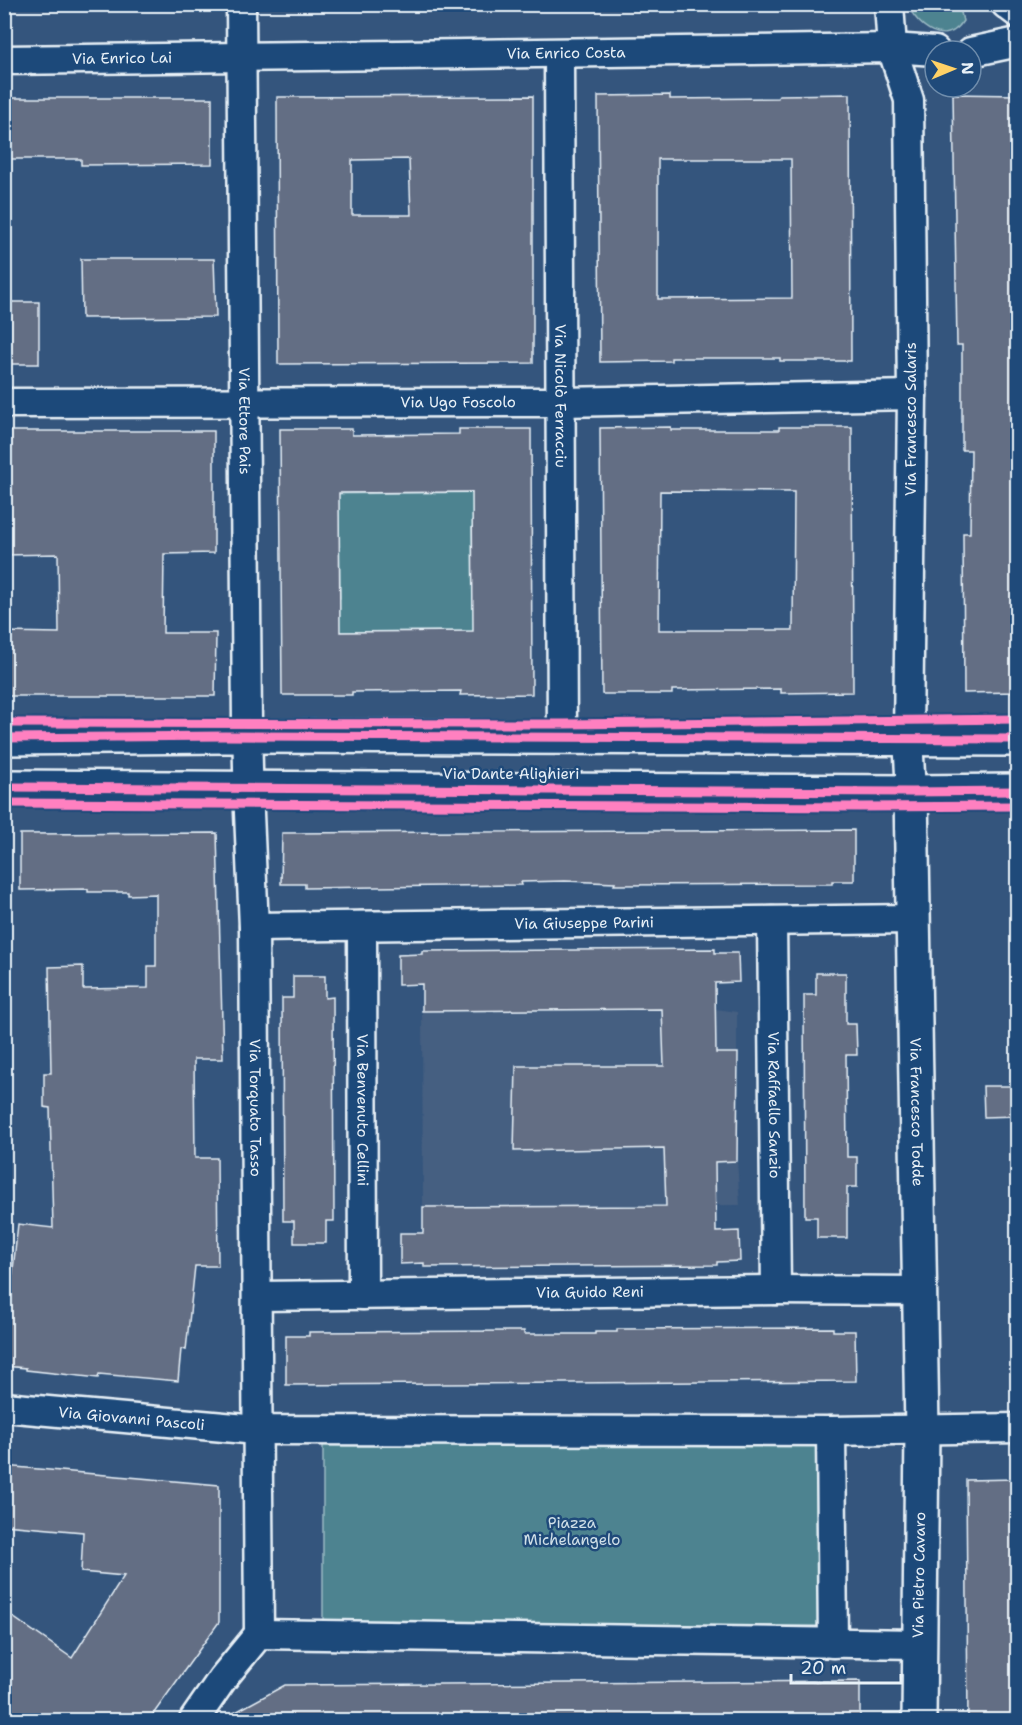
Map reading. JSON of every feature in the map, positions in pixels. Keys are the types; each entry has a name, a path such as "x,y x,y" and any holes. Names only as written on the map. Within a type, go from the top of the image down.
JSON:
{"street":[{"name":"Via Ettore Pais","path":"241,4 243,401 249,787"},
{"name":"Via Francesco Salaris","path":"889,4 892,48 909,100 912,395 908,738 911,792"},
{"path":"1006,4 1017,13"},
{"path":"983,49 1017,42"},
{"name":"Via Enrico Costa","path":"241,56 559,54 892,48 923,50"},
{"name":"Via Nicolò Ferracciu","path":"559,54 562,738"},
{"name":"Via Enrico Lai","path":"4,60 241,56"},
{"name":"Via Ugo Foscolo","path":"4,403 562,402 912,395"},
{"path":"4,738 248,736 1017,739"},
{"name":"Via Dante Alighieri","path":"4,787 1017,791"},
{"name":"Via Torquato Tasso","path":"249,787 255,927 257,1430"},
{"name":"Via Francesco Todde","path":"911,792 922,1430"},
{"name":"Via Giuseppe Parini","path":"255,927 914,919"},
{"name":"Via Raffaello Sanzio","path":"772,921 776,1290"},
{"name":"Via Benvenuto Cellini","path":"362,926 363,1295"},
{"name":"Via Guido Reni","path":"258,1296 776,1290 920,1291"},
{"name":"Via Giovanni Pascoli","path":"4,1407 257,1430"},
{"path":"194,1720 223,1678 259,1634 257,1430 831,1431 1017,1428"},
{"name":"Via Pietro Cavaro","path":"919,1720 922,1430"},
{"path":"831,1431 833,1643"},
{"path":"259,1634 918,1644"}],"shaded area":[{"path":"716,1009 737,1012 737,1161 740,1205 423,1207 422,1011"}],"green space":[{"path":"908,5 955,5 960,8 963,21 956,29 940,34 918,21"},
{"path":"498,492 472,527 473,598 499,631 314,632 340,598 339,526 314,494"},
{"name":"Piazza Michelangelo","path":"323,1438 821,1439 820,1626 323,1626"}],"building":[{"path":"850,94 851,361 780,361 780,358 671,358 671,361 600,362 598,96 670,95 670,99 778,98 779,95","holes":["658,159 791,159 792,298 658,299"]},
{"path":"983,94 1017,95 1017,692 964,693 963,533 970,533 971,450 962,450 962,345 957,345 953,99 983,99"},
{"path":"533,96 533,363 278,364 277,97","holes":["409,159 411,215 352,215 352,160"]},
{"path":"4,98 212,98 212,164 81,165 81,159 4,159"},
{"path":"81,259 214,259 216,317 82,318"},
{"path":"4,302 39,302 39,364 4,364"},
{"path":"779,427 852,427 853,692 781,693 781,689 672,690 672,694 602,694 600,428 779,430","holes":["660,491 794,492 793,630 659,630"]},
{"path":"280,429 352,429 352,435 459,434 459,429 531,429 532,694 460,695 461,691 282,695","holes":["472,492 473,631 340,632 339,493"]},
{"path":"4,431 214,431 214,553 164,554 163,633 216,633 215,696 4,696 4,632 59,633 58,554 4,555"},
{"path":"854,830 854,881 832,881 832,884 614,885 615,883 565,881 521,882 522,885 305,888 305,884 281,884 282,833"},
{"path":"217,833 223,1059 194,1059 195,1158 217,1158 218,1266 195,1266 186,1350 181,1349 178,1381 99,1374 98,1378 4,1366 4,1297 10,1297 18,1224 53,1228 50,1108 44,1107 44,1073 51,1073 49,967 83,966 83,989 148,988 148,966 156,966 156,894 128,895 128,892 88,892 88,889 20,890 20,834"},
{"path":"715,949 715,953 738,953 739,982 715,983 716,1053 738,1053 737,1161 715,1162 716,1232 739,1231 740,1261 717,1262 717,1265 424,1267 424,1263 400,1264 400,1233 423,1233 423,1207 666,1206 664,1148 514,1151 516,1066 664,1066 662,1009 422,1011 422,984 398,985 398,955 422,954 422,951"},
{"path":"816,973 846,973 846,1024 856,1024 857,1055 846,1055 847,1157 857,1157 857,1187 847,1187 847,1238 817,1238 817,1217 805,1217 804,995 816,995"},
{"path":"293,976 325,976 325,998 333,997 334,1221 326,1221 326,1243 294,1243 294,1221 283,1221 282,998 293,998"},
{"path":"983,1086 1017,1086 1017,1116 984,1117"},
{"path":"833,1328 833,1331 855,1331 856,1381 286,1385 286,1336 309,1336 309,1332 524,1331 524,1334 595,1334 595,1332 617,1332 617,1329"},
{"path":"4,1466 219,1485 219,1622 149,1720 4,1720 4,1611 72,1658 124,1576 81,1572 83,1532 4,1525"},
{"path":"1017,1479 1017,1720 968,1720 966,1480"},
{"path":"860,1681 860,1720 221,1720 285,1685"}],"cycle path":[{"path":"4,723 563,724 1018,719"},
{"path":"4,738 225,736 1018,739"},
{"path":"4,787 1018,791"},
{"path":"4,803 1018,806"}]}
